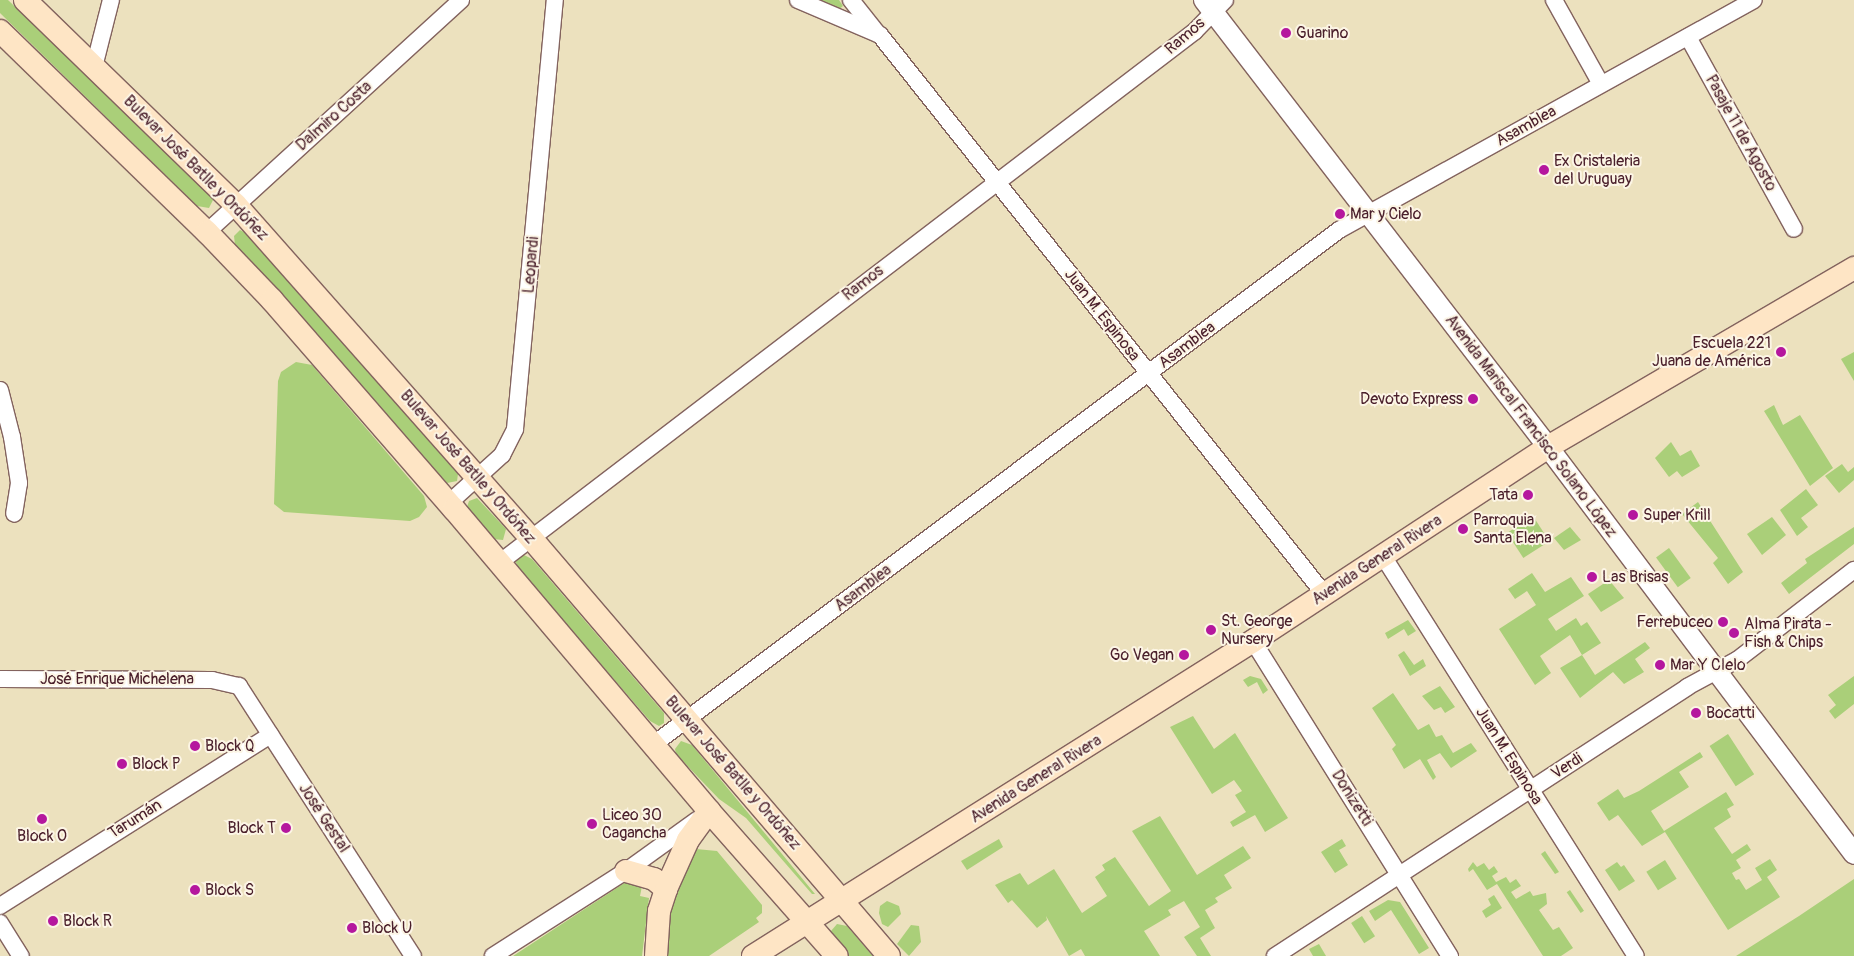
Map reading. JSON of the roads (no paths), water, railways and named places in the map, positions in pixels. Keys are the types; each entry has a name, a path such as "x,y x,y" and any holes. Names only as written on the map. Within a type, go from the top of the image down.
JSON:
{"main road":[{"name":"Bulevar José Batlle y Ordóñez","path":"25,0 236,204 531,538 889,956"},
{"path":"0,31 207,232 272,300 449,503 709,811 837,956"},
{"name":"Avenida General Rivera","path":"754,956 1325,595 1548,447 1854,268"},
{"path":"656,956 659,911 666,889 688,840 709,811"},
{"path":"626,871 654,879 666,889"}],"street":[{"path":"94,67 111,0"},
{"name":"Dalmiro Costa","path":"207,232 461,0"},
{"name":"Leopardi","path":"449,503 509,447 518,415 555,0"},
{"name":"Juan M. Espinosa","path":"798,0 880,35"},
{"name":"Juan M. Espinosa","path":"851,0 1147,374 1325,595"},
{"path":"1554,0 1601,84"},
{"name":"Asamblea","path":"654,744 1340,230 1754,0"},
{"name":"Ramos","path":"499,563 996,181 1195,31 1214,4"},
{"name":"Avenida Mariscal Francisco Solano López","path":"1214,4 1368,214 1851,845"},
{"name":"Pasaje 11 de Agosto","path":"1688,37 1794,229"},
{"path":"0,390 12,437 19,482 14,514"},
{"name":"Juan M. Espinosa","path":"1383,556 1636,956"},
{"name":"Verdi","path":"1275,956 1716,671 1737,660 1854,570"},
{"name":"Donizetti","path":"1253,641 1450,956"},
{"name":"José Enrique Michelena","path":"0,679 185,679 233,683"},
{"name":"José Gestal","path":"233,683 243,691 413,956"},
{"name":"Tarumán","path":"0,906 272,736"},
{"path":"492,956 626,871 709,811"},
{"path":"0,923 21,956"}],"place":[{"name":"Guarino","path":"1286,33"},
{"name":"Ex Cristaleria del Uruguay","path":"1544,170"},
{"name":"Mar y Cielo","path":"1340,214"},
{"name":"Escuela 221 Juana de América","path":"1781,352"},
{"name":"Devoto Express","path":"1473,399"},
{"name":"Tata","path":"1528,495"},
{"name":"Super Krill","path":"1633,515"},
{"name":"Parroquia Santa Elena","path":"1463,529"},
{"name":"Las Brisas","path":"1592,577"},
{"name":"Ferrebuceo","path":"1723,622"},
{"name":"St. George Nursery","path":"1211,630"},
{"name":"Alma Pirata - Fish & Chips","path":"1734,633"},
{"name":"Go Vegan","path":"1184,655"},
{"name":"Mar Y CIelo","path":"1660,665"},
{"name":"Bocatti","path":"1696,713"},
{"name":"Block Q","path":"195,746"},
{"name":"Block P","path":"122,764"},
{"name":"Block O","path":"42,819"},
{"name":"Liceo 30 Cagancha","path":"592,824"},
{"name":"Block T","path":"286,828"},
{"name":"Block S","path":"195,890"},
{"name":"Block R","path":"53,921"},
{"name":"Block U","path":"352,928"}]}
